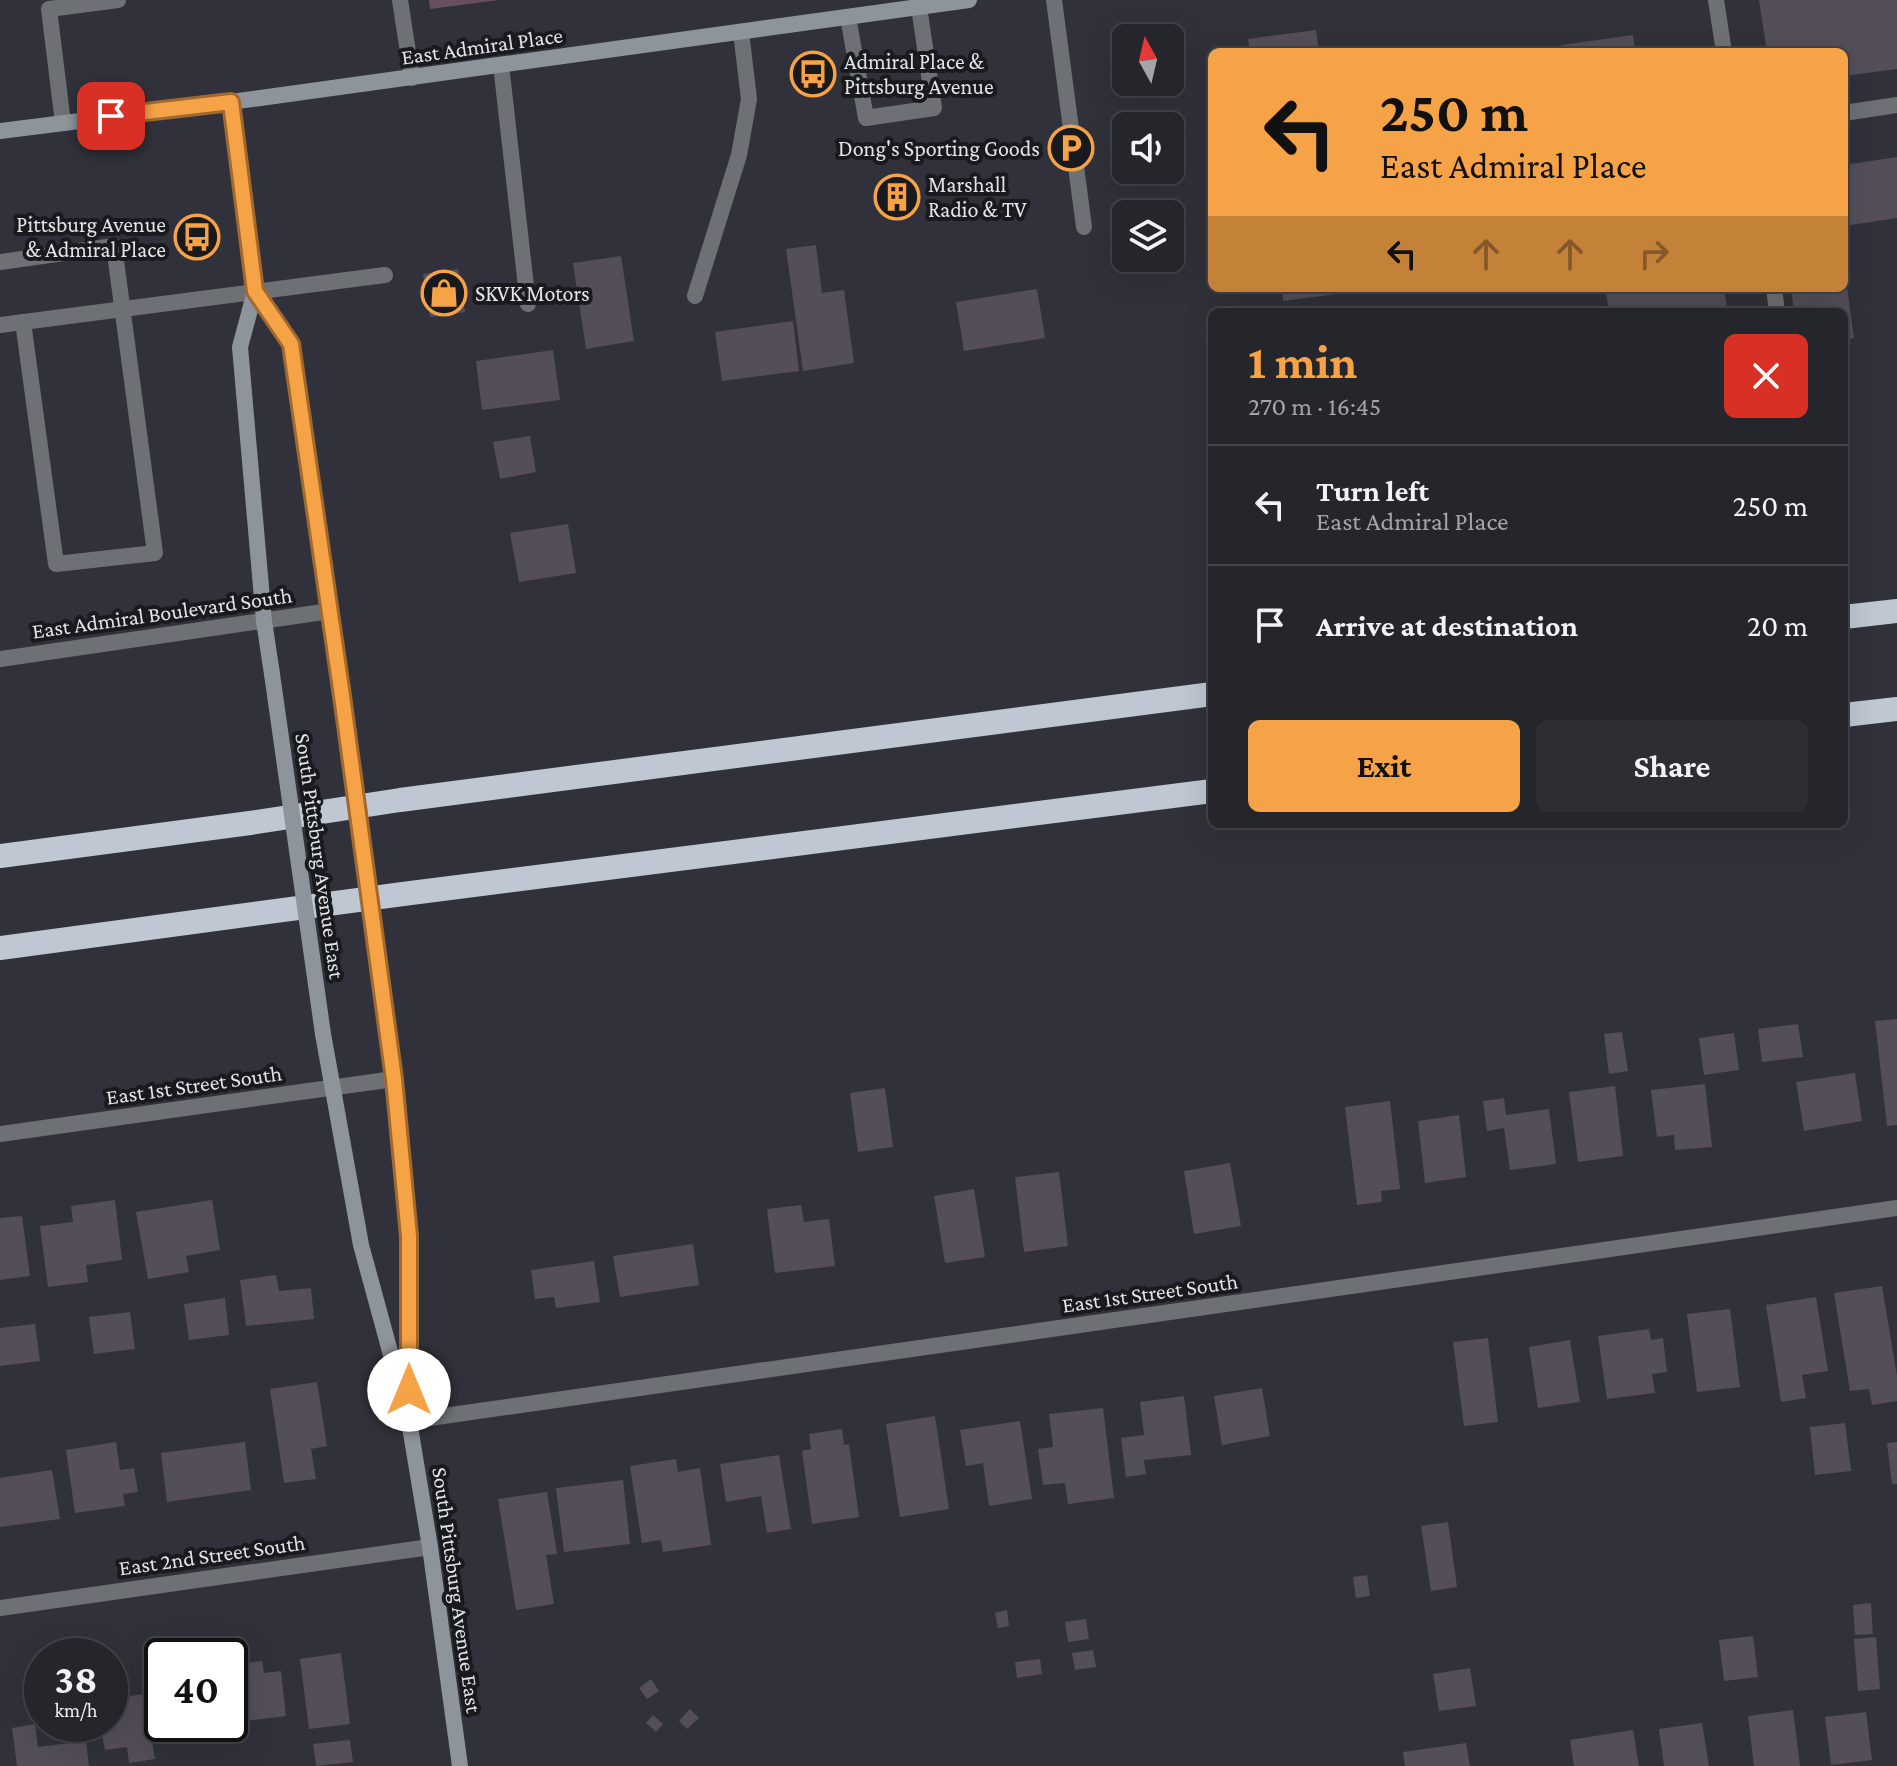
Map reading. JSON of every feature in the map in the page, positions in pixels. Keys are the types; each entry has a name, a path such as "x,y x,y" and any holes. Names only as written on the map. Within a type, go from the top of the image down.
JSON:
{"highway":[{"path":"1848,617 1897,611"},
{"path":"0,856 400,800 1208,695"},
{"path":"1848,715 1897,709"},
{"path":"0,948 1208,792"}],"street":[{"path":"63,123 49,9 118,0"},
{"path":"400,0 412,78"},
{"name":"East Admiral Place","path":"0,131 412,78 969,0"},
{"path":"1054,0 1084,227"},
{"path":"1716,0 1723,48"},
{"path":"848,17 866,118 934,108 919,7"},
{"path":"695,296 739,155 749,99 741,32"},
{"path":"501,65 528,304"},
{"name":"South Pittsburg Avenue East","path":"231,102 255,291 240,347 264,621 331,1087 361,1245 409,1421 460,1766"},
{"path":"1848,112 1897,105"},
{"path":"0,262 114,246 155,553 56,564 23,322"},
{"path":"0,325 385,275"},
{"name":"South Pittsburg Avenue East","path":"255,291 291,344 338,666 394,1079 409,1236 409,1421"},
{"name":"East Admiral Boulevard South","path":"0,659 330,611"},
{"name":"East 1st Street South","path":"0,1134 394,1079"},
{"name":"East 1st Street South","path":"409,1421 1897,1208"},
{"name":"East 2nd Street South","path":"0,1608 430,1547"}],"shaded area":[{"path":"429,0 499,0 430,9"}],"building":[{"path":"1759,0 1897,0 1897,69 1848,75 1848,48 1766,48"},
{"path":"1316,30 1318,48 1249,48 1248,39"},
{"path":"1633,35 1635,48 1561,48 1561,45"},
{"path":"1897,157 1897,218 1848,225 1848,164"},
{"path":"816,245 822,293 844,290 854,363 803,371 786,249"},
{"path":"621,256 634,341 586,349 573,263"},
{"name":"SKVK Motors","path":"458,269 465,312 430,317 423,274"},
{"path":"1037,289 1045,338 964,351 956,302"},
{"path":"1282,292 1352,292 1283,301"},
{"path":"1606,292 1725,292 1727,308 1608,308"},
{"path":"1792,292 1848,292 1854,338 1848,339 1848,308 1794,308"},
{"path":"793,321 799,371 722,381 715,332"},
{"path":"553,350 560,400 482,410 476,361"},
{"path":"530,436 536,472 500,479 493,442"},
{"path":"568,524 576,573 519,582 510,533"},
{"path":"1897,1019 1897,1125 1887,1126 1875,1021"},
{"path":"1798,1024 1803,1057 1762,1062 1758,1029"},
{"path":"1622,1032 1628,1071 1609,1074 1604,1034"},
{"path":"1734,1033 1739,1070 1704,1075 1699,1038"},
{"path":"1855,1073 1862,1121 1804,1131 1796,1082"},
{"path":"1705,1084 1712,1147 1675,1150 1674,1135 1657,1137 1651,1090"},
{"path":"1615,1086 1623,1156 1578,1162 1569,1092"},
{"path":"885,1088 893,1147 858,1152 850,1093"},
{"path":"1504,1098 1506,1115 1549,1109 1556,1164 1510,1170 1504,1128 1487,1131 1483,1101"},
{"path":"1390,1101 1400,1189 1381,1191 1382,1202 1357,1205 1345,1107"},
{"path":"1459,1115 1466,1177 1425,1183 1418,1121"},
{"path":"1230,1163 1241,1226 1194,1234 1184,1171"},
{"path":"1059,1172 1068,1246 1024,1252 1015,1177"},
{"path":"974,1189 985,1257 945,1263 934,1196"},
{"path":"115,1200 122,1260 86,1265 88,1282 48,1287 40,1226 73,1222 71,1206"},
{"path":"212,1200 220,1250 186,1256 189,1272 148,1279 136,1212"},
{"path":"801,1205 804,1222 829,1219 835,1266 775,1273 767,1209"},
{"path":"22,1216 30,1276 0,1280 0,1218"},
{"path":"693,1244 699,1285 620,1297 613,1256"},
{"path":"594,1261 600,1302 556,1308 554,1297 535,1299 531,1270"},
{"path":"276,1275 279,1291 311,1288 314,1319 246,1326 240,1280"},
{"path":"1882,1286 1897,1376 1897,1401 1872,1405 1869,1389 1850,1391 1834,1293"},
{"path":"1816,1297 1828,1371 1802,1375 1806,1398 1781,1402 1766,1305"},
{"path":"225,1298 229,1335 189,1340 184,1304"},
{"path":"1730,1309 1740,1387 1697,1392 1687,1314"},
{"path":"130,1312 135,1349 94,1354 89,1317"},
{"path":"35,1324 40,1361 0,1366 0,1328"},
{"path":"1649,1329 1651,1340 1663,1338 1667,1372 1652,1374 1655,1393 1607,1399 1598,1336"},
{"path":"1488,1338 1498,1422 1464,1426 1453,1342"},
{"path":"1570,1340 1580,1402 1538,1408 1529,1347"},
{"path":"317,1382 327,1446 311,1449 316,1479 284,1483 270,1389"},
{"path":"1262,1388 1270,1436 1222,1445 1214,1396"},
{"path":"1184,1396 1191,1455 1144,1460 1146,1474 1126,1477 1121,1438 1144,1435 1140,1402"},
{"path":"1103,1408 1114,1498 1068,1504 1065,1483 1043,1485 1038,1449 1053,1447 1049,1414"},
{"path":"935,1416 949,1509 900,1517 886,1424"},
{"path":"1020,1421 1032,1499 989,1506 983,1463 966,1466 960,1430"},
{"path":"1845,1423 1851,1471 1815,1475 1810,1427"},
{"path":"842,1429 844,1445 849,1444 859,1517 812,1524 802,1451 811,1449 809,1434"},
{"path":"116,1442 120,1470 134,1468 138,1492 123,1494 125,1506 75,1513 66,1450"},
{"path":"245,1442 251,1490 167,1502 161,1453"},
{"path":"1897,1442 1897,1484 1892,1484 1887,1443"},
{"path":"779,1455 791,1529 767,1533 761,1496 726,1502 720,1464"},
{"path":"676,1459 678,1472 700,1468 711,1545 663,1552 661,1540 642,1543 630,1466"},
{"path":"52,1470 60,1519 0,1527 0,1478"},
{"path":"623,1480 630,1544 564,1552 556,1488"},
{"path":"547,1492 557,1554 546,1555 554,1604 516,1610 498,1499"},
{"path":"1448,1522 1457,1587 1431,1591 1421,1526"},
{"path":"1367,1575 1370,1596 1356,1598 1353,1577"},
{"path":"1871,1603 1873,1634 1855,1635 1853,1605"},
{"path":"1007,1610 1009,1626 998,1628 995,1613"},
{"path":"1086,1619 1089,1639 1068,1642 1065,1622"},
{"path":"1753,1636 1758,1677 1724,1681 1719,1640"},
{"path":"1876,1637 1880,1689 1858,1691 1854,1639"},
{"path":"1093,1650 1096,1667 1075,1670 1072,1653"},
{"path":"341,1653 350,1724 309,1729 300,1659"},
{"path":"1040,1659 1042,1674 1017,1678 1015,1662"},
{"path":"262,1661 264,1673 281,1671 286,1716 248,1721 248,1662"},
{"path":"1470,1668 1476,1706 1439,1711 1433,1674"},
{"path":"651,1679 659,1691 647,1699 639,1688"},
{"path":"144,1694 144,1742 152,1742 155,1759 129,1763 127,1747 105,1750 103,1742 128,1742 128,1696"},
{"path":"690,1709 699,1718 687,1729 679,1721"},
{"path":"1793,1710 1800,1766 1754,1766 1748,1716"},
{"path":"1866,1712 1872,1760 1831,1765 1825,1717"},
{"path":"653,1715 663,1724 656,1732 646,1723"},
{"path":"1702,1723 1709,1766 1664,1766 1659,1729"},
{"path":"24,1726 24,1742 37,1742 38,1747 86,1742 89,1766 17,1766 12,1728"},
{"path":"1633,1730 1639,1766 1574,1766 1570,1740"},
{"path":"350,1740 353,1762 316,1766 313,1744"},
{"path":"1466,1743 1470,1766 1405,1766 1403,1752"}],"place":[{"name":"Admiral Place & Pittsburg Avenue","path":"813,74"},
{"name":"Dong's Sporting Goods","path":"1071,148"},
{"name":"Marshall Radio & TV","path":"897,197"},
{"name":"Pittsburg Avenue & Admiral Place","path":"197,237"},
{"name":"SKVK Motors","path":"444,293"}],"route":[{"path":"111,116 231,102 255,291 291,344 394,1079 409,1236 409,1390"}]}
